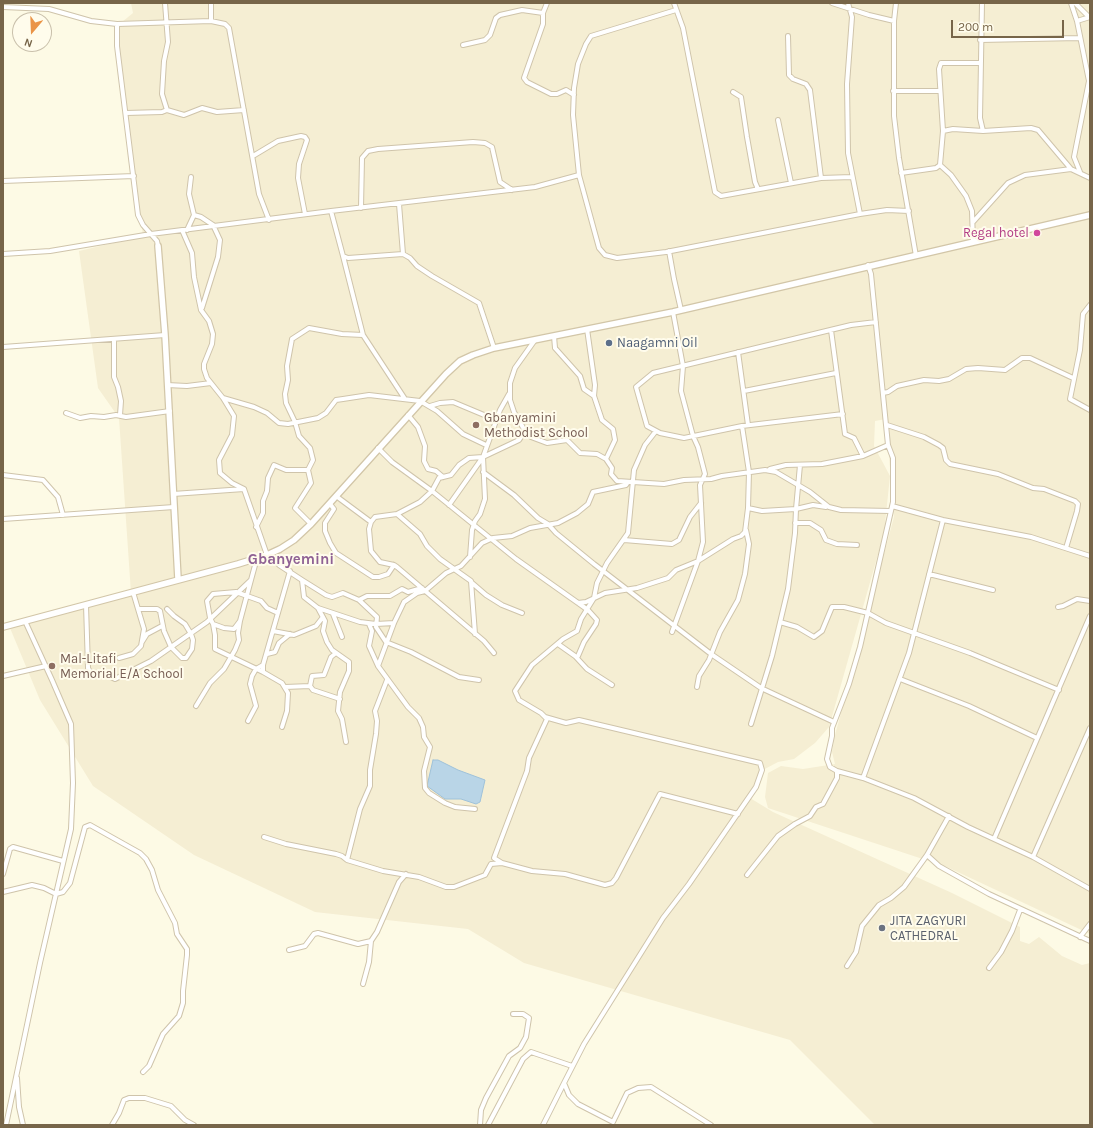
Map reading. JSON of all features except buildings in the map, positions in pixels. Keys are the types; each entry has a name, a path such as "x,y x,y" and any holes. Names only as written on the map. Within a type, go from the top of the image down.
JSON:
{"main road":[{"path":"3,627 257,558 268,554 294,540 330,504 420,401 455,366 473,355 494,348 673,312 868,265 916,256 1090,215"},
{"path":"158,246 170,411 178,579"}],"street":[{"path":"28,3 31,8"},
{"path":"166,3 168,42 164,61 162,94 168,110"},
{"path":"211,3 211,21"},
{"path":"547,3 543,13 543,24 524,78 527,82 551,94 557,94 566,90 574,95"},
{"path":"674,3 683,28 715,192 721,196 821,178 852,177"},
{"path":"832,3 894,21"},
{"path":"848,3 852,17 847,103 848,153 860,214"},
{"path":"896,3 894,21 894,116 901,174 909,211 916,256"},
{"path":"982,3 980,40 980,118 983,131"},
{"path":"1071,3 1077,21 1089,81 1074,158 1080,172"},
{"path":"1075,3 1089,17 1077,21"},
{"path":"3,7 49,9 90,20 117,24 211,21 225,24 229,28 259,194 269,220"},
{"path":"463,45 485,40 490,35 496,18 500,14 522,10 543,13"},
{"path":"676,10 591,36 578,64 574,95 574,128 580,175 599,248 604,255 617,258 670,251 860,214 887,210 909,211"},
{"path":"117,24 116,46 126,113 138,215 143,225 151,234 158,246"},
{"path":"788,36 789,75 793,79 806,84 810,90 821,178"},
{"path":"980,40 1080,38"},
{"path":"940,165 943,131 939,69 941,63 981,63"},
{"path":"893,91 940,91"},
{"path":"733,92 741,97 755,182 758,190"},
{"path":"126,113 162,112 168,110 184,115 202,108 217,112 244,110"},
{"path":"778,120 791,183"},
{"path":"943,131 953,129 983,131 1031,128 1038,130 1071,169"},
{"path":"253,156 278,141 301,136 305,137 307,140 300,164 298,178 305,214"},
{"path":"361,208 362,158 368,151 378,149 485,142 492,147 500,182 512,190"},
{"path":"901,174 936,168 940,165"},
{"path":"940,165 951,175 966,196 972,211 973,242"},
{"path":"973,222 1008,183 1025,175 1071,169 1090,178"},
{"path":"3,254 50,251 213,225 269,220 305,214 535,187 580,175"},
{"path":"3,181 134,176"},
{"path":"191,177 189,194 194,215 185,230 192,254 194,277 202,310 209,321 213,334 212,344 204,364 206,375 234,416 232,435 218,460 220,473 226,479 244,489 256,527 268,554 280,565 326,595 332,597 343,593 359,600 377,617 376,624 378,632 386,642 411,652 459,677 479,680"},
{"path":"399,204 403,254"},
{"path":"331,211 363,335 405,399"},
{"path":"194,215 201,217 213,225 220,244 218,257 202,310"},
{"path":"670,251 681,310"},
{"path":"343,256 348,258 403,254 452,289 476,300 483,312 494,348"},
{"path":"868,265 871,274 888,445 893,458 891,509 868,613 849,684 834,722 827,760 830,767 837,771 863,778 914,798 968,827 1033,857 1090,889"},
{"path":"1090,305 1083,314 1080,350 1073,378 1070,399 1090,410"},
{"path":"672,632 698,561 702,542 700,485 705,474 698,447 693,436 682,391 683,366 673,312"},
{"path":"843,414 748,425 684,438 656,431 647,426 636,387 653,373 851,325 876,322"},
{"path":"311,524 295,508 311,483 308,470 313,460 310,448 299,436 285,397 288,384 287,366 294,337 309,328 342,334 363,335"},
{"path":"587,329 595,385 594,396 602,420 613,429 615,440 606,458"},
{"path":"831,330 845,434 854,438 863,456"},
{"path":"3,347 165,335"},
{"path":"554,336 555,348 580,376 584,389 594,396"},
{"path":"114,339 114,377 121,401 120,415"},
{"path":"535,340 515,368 510,382 510,394 514,412 525,431 531,437 547,443 566,440 580,453 597,454 606,458 612,468 611,474 617,481 664,484 684,480 702,480 800,465 822,464 863,456 888,445"},
{"path":"738,352 748,425"},
{"path":"883,393 897,386 924,380 939,381 949,379 966,369 978,368 1005,370 1022,358 1030,358 1073,378"},
{"path":"744,391 836,373"},
{"path":"167,385 186,386 211,383"},
{"path":"470,557 474,525 480,514 485,499 483,457 496,420 510,394"},
{"path":"223,398 254,407 266,412 279,423 288,424 318,418 326,413 336,400 369,395 420,401 430,406 463,434 486,445"},
{"path":"430,406 440,403 453,402 496,420"},
{"path":"66,413 80,418 120,415 126,416 170,411"},
{"path":"408,415 418,427 425,446 424,461 428,469 436,471 443,477"},
{"path":"886,425 919,435 939,445 943,448 946,460 950,464 998,474 1033,488 1044,489 1075,501 1078,504 1077,510 1066,548"},
{"path":"697,687 699,676 712,654 720,632 738,600 745,574 749,544 746,528 749,472 742,426"},
{"path":"449,505 483,457 498,448 519,440 525,431"},
{"path":"543,1125 584,1044 663,918 689,884 756,788 762,770 760,763 579,720 566,723 546,717 519,700 515,691 532,665 577,631 581,619 588,610 594,598 597,583 603,571 628,533 634,483 634,470 645,445 656,431"},
{"path":"378,448 392,462 493,538 516,559 588,610 597,620 578,656"},
{"path":"483,457 470,458 459,465 451,475 439,478 432,491 420,502 397,514 376,516 371,522 369,529 371,551 380,562 394,565 475,634 494,653"},
{"path":"256,527 263,513 263,501 267,491 268,478 274,465 286,470 308,470"},
{"path":"751,724 772,656 788,589 796,523 800,465"},
{"path":"765,470 776,472 810,492 829,507"},
{"path":"483,472 514,495 538,518 548,524 556,533 603,571 712,654 761,688 834,722"},
{"path":"3,475 43,480 58,497 64,515"},
{"path":"378,666 386,642 404,602 440,576 465,563 482,544 493,538 512,536 530,528 558,523 577,513 588,504 593,492 626,485 628,482"},
{"path":"173,494 244,489"},
{"path":"336,496 371,522"},
{"path":"624,540 672,544 679,540 690,517 701,502"},
{"path":"330,504 334,509 325,522 325,531 336,553 373,577 388,574 394,565"},
{"path":"748,508 762,511 796,509 814,505 840,510 891,509 1016,533 1090,556"},
{"path":"3,519 174,507"},
{"path":"397,514 420,534 427,546 440,559 455,569 486,595 502,605 522,614"},
{"path":"863,778 900,679 914,633 943,520"},
{"path":"796,523 810,523 821,530 826,540 837,544 857,545"},
{"path":"578,603 662,580 686,565 698,561 733,539 741,536 745,532 746,528"},
{"path":"196,706 210,683 224,668 240,640 238,633 240,621 257,558"},
{"path":"263,672 263,665 290,571"},
{"path":"929,574 993,590"},
{"path":"86,605 88,668 90,672 105,674 115,679 151,661 190,634 208,620 236,592 251,580"},
{"path":"302,580 304,597 318,608 333,614 369,624 394,623"},
{"path":"471,582 475,634"},
{"path":"359,600 367,596 390,596 402,589 408,592 423,589"},
{"path":"134,592 144,629 142,642"},
{"path":"208,620 207,601 213,594 236,592 247,595 261,601 267,608 278,613"},
{"path":"1058,607 1063,606 1077,598 1090,601"},
{"path":"780,622 798,627 814,636 822,631 832,607 844,607 868,613 886,623 1059,690"},
{"path":"318,608 325,621 323,631 330,646 336,653 350,662 338,711 342,719 346,742"},
{"path":"138,609 157,609 160,611 162,626 171,647 182,658 186,658 192,649 193,640 185,624 167,609"},
{"path":"333,614 342,637"},
{"path":"994,839 1090,616"},
{"path":"266,654 275,652 279,643 290,634 316,626 323,617"},
{"path":"208,620 224,628 234,629 240,621"},
{"path":"6,1125 71,829 73,783 70,724 46,666 25,621"},
{"path":"214,624 215,649 263,672 285,687 288,693 287,707 282,727"},
{"path":"369,624 372,631 369,646 378,666 387,680 418,718 423,727 424,737 430,747 424,771 425,788 429,793 445,803 456,807 475,809"},
{"path":"119,658 133,654 147,634 162,626"},
{"path":"273,631 290,634"},
{"path":"558,644 575,656 587,669 612,685"},
{"path":"310,686 312,676 324,675 331,657 336,653"},
{"path":"248,721 256,706 250,684 256,669 263,665"},
{"path":"3,676 46,666"},
{"path":"900,679 962,703 1037,738"},
{"path":"347,860 360,809 370,786 370,770 377,721 375,712 387,680"},
{"path":"285,687 310,686 313,690 340,699"},
{"path":"264,837 286,844 336,854 347,860 383,871 406,874 446,887 454,886 485,875 494,858 527,771 530,758 544,728 546,717"},
{"path":"1033,857 1090,728"},
{"path":"747,874 778,836 810,816 816,807 823,804 837,778 837,771"},
{"path":"494,858 502,863 532,871 565,874 605,885 612,884 660,794 738,814"},
{"path":"848,966 856,952 860,930 879,905 891,898 904,887 927,855 949,816"},
{"path":"56,894 68,888 85,827 90,825 140,853 146,859 152,870 158,890 174,923 180,940 187,949 187,955 183,1003 181,1010 163,1034 149,1066 143,1072"},
{"path":"3,874 10,849 13,848 63,861"},
{"path":"927,855 939,866 1020,910 1090,941"},
{"path":"491,864 502,863"},
{"path":"363,984 369,962 371,941 377,932 399,882 406,874"},
{"path":"3,892 32,885 44,888 56,894"},
{"path":"989,968 1001,952 1012,931 1020,910"},
{"path":"1080,937 1090,924"},
{"path":"289,950 305,946 314,934 318,933 358,944 371,941"},
{"path":"480,1125 481,1110 503,1065 509,1056 520,1048 526,1037 529,1018 523,1014 513,1014"},
{"path":"488,1125 524,1059 531,1052 572,1066"},
{"path":"17,1078 19,1107 24,1125"},
{"path":"564,1084 569,1095 578,1104 613,1122 627,1093 638,1088 651,1088 711,1125"},
{"path":"112,1125 124,1100 129,1098 145,1098 171,1106 185,1120 194,1125"}],"shaded area":[{"path":"131,3 1090,3 1090,934 947,867 768,808 765,797 768,773 781,766 803,769 835,764 832,752 835,735 894,517 886,419 875,421 874,446 890,476 884,533 829,727 815,743 794,759 778,762 761,771 750,798 773,812 952,893 1020,927 1020,941 1029,944 1039,937 1062,956 1082,965 1090,963 1090,1125 875,1125 790,1040 524,963 468,929 315,912 194,855 93,786 40,700 10,628 131,593 119,418 98,388 79,251 143,236 119,59 117,26 133,13"}],"water":[{"path":"433,760 438,760 458,770 485,780 480,802 476,804 461,799 445,799 427,786"}],"place":[{"name":"Regal hotel","path":"1037,233"},
{"name":"Naagamni Oil","path":"609,343"},
{"name":"Gbanyamini Methodist School","path":"476,425"},
{"name":"Mal-Litafi Memorial E/A School","path":"52,666"},
{"name":"JITA ZAGYURI CATHEDRAL","path":"882,928"}],"district":[{"name":"Gbanyemini","path":"291,560"}]}
